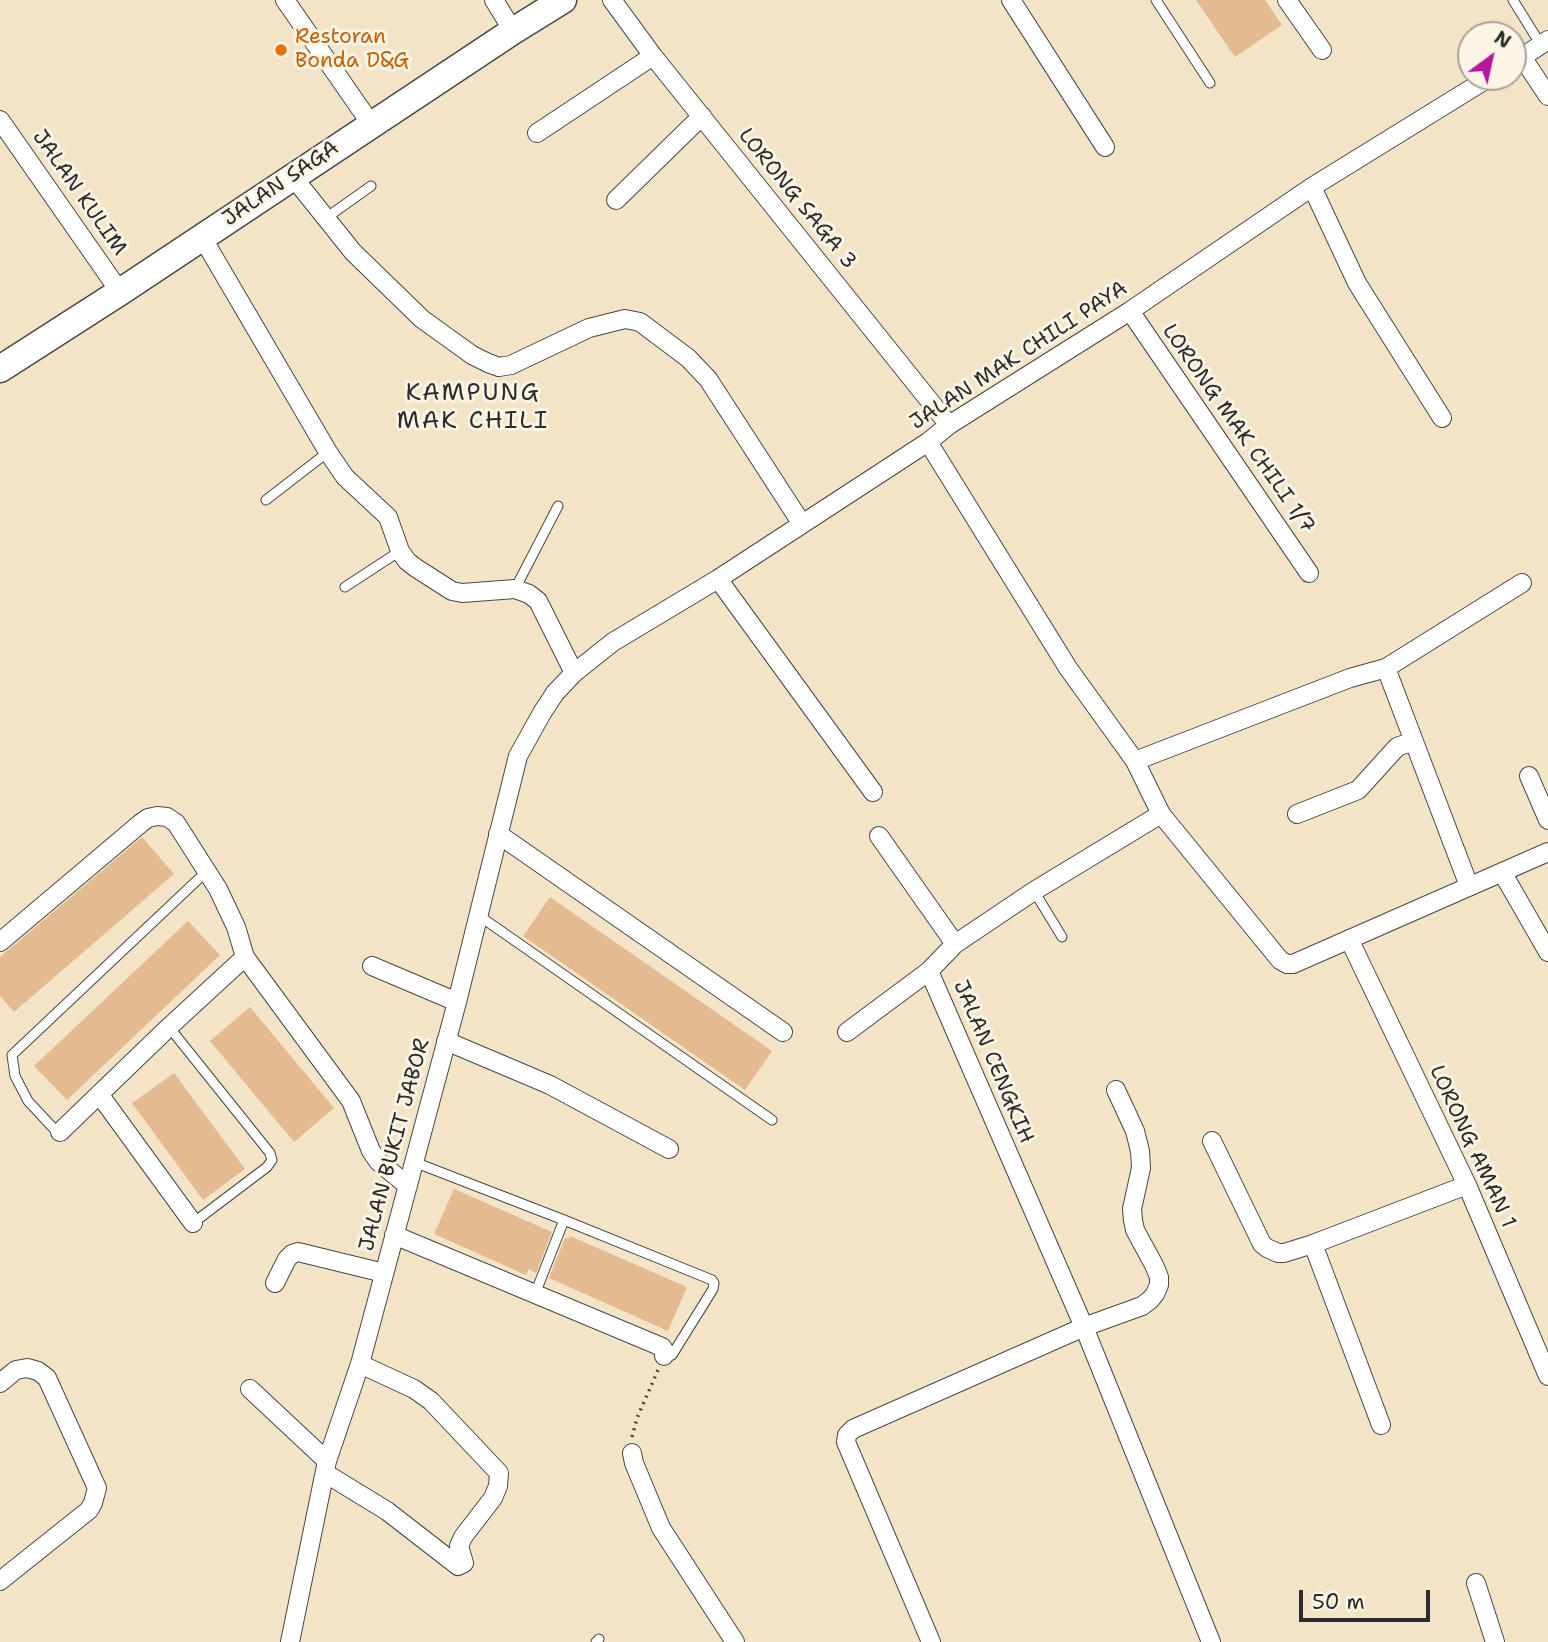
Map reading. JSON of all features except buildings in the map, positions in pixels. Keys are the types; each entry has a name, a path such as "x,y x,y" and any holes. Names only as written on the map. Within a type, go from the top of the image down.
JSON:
{"main road":[{"name":"JALAN SAGA","path":"0,369 564,0"}],"street":[{"path":"285,0 371,124"},
{"path":"494,0 513,31"},
{"name":"LORONG SAGA 3","path":"612,0 653,56 948,425"},
{"path":"1012,0 1105,147"},
{"path":"1287,0 1322,50"},
{"path":"1527,54 1544,43"},
{"path":"537,133 653,56"},
{"path":"1527,71 1548,96"},
{"name":"JALAN MAK CHILI PAYA","path":"573,673 613,642 718,579 928,442 948,425 1130,311 1312,187 1467,91"},
{"path":"617,200 702,116"},
{"name":"JALAN KULIM","path":"0,120 120,292"},
{"path":"293,177 353,252 422,320 472,355 499,367 511,365 589,328 625,319 640,322 688,358 708,379 802,524"},
{"path":"1312,187 1357,283 1442,418"},
{"path":"202,237 328,452 345,477 388,517 400,551 407,561 453,591 463,593 515,589 529,594 538,601 573,673"},
{"name":"LORONG MAK CHILI 1/7","path":"1130,311 1309,573"},
{"path":"928,442 1068,668 1135,761 1161,814 1280,960 1293,964 1548,852"},
{"path":"718,579 873,792"},
{"path":"1135,761 1350,678 1386,668 1522,583"},
{"path":"1386,668 1469,887"},
{"name":"JALAN BUKIT JABOR","path":"290,1642 326,1467 360,1364 408,1186 518,755 555,693 573,673"},
{"path":"1297,814 1358,790 1396,747 1413,741"},
{"path":"1529,776 1548,820"},
{"name":"JALAN CENGKIH","path":"1161,814 1034,891 955,944 929,971 1084,1327 1212,1642"},
{"path":"0,942 148,818 167,817 176,823 229,910 245,957 343,1088 351,1101 366,1141 378,1160 408,1186"},
{"path":"498,834 783,1032"},
{"path":"879,836 955,944"},
{"path":"1502,872 1548,952"},
{"name":"LORONG AMAN 1","path":"1349,939 1467,1185 1548,1376"},
{"path":"60,1132 245,957"},
{"path":"372,966 457,1002"},
{"path":"847,1032 929,971"},
{"path":"446,1041 550,1085 669,1149"},
{"path":"931,1642 846,1442 847,1435 853,1429 1084,1327 1142,1306 1150,1300 1159,1285 1160,1277 1135,1230 1132,1209 1141,1168 1140,1151 1135,1131 1116,1090"},
{"path":"99,1094 193,1223"},
{"path":"1212,1141 1262,1244 1278,1253 1314,1244 1467,1185"},
{"path":"394,1235 662,1347 664,1356"},
{"path":"1314,1244 1381,1425"},
{"path":"275,1283 288,1259 298,1252 384,1273"},
{"path":"250,1389 326,1467 458,1566 464,1563 459,1546 493,1498 498,1486 499,1472 431,1401 414,1389 360,1364"},
{"path":"0,1383 16,1370 27,1368 38,1371 47,1378 97,1488 89,1510 0,1581"},
{"path":"632,1454 660,1528 735,1642"},
{"path":"1476,1583 1495,1642"}],"lane":[{"path":"1156,0 1210,83"},
{"path":"1513,0 1544,43"},
{"path":"326,218 371,186"},
{"path":"266,500 328,452"},
{"path":"515,589 558,506"},
{"path":"345,587 400,551"},
{"path":"60,1132 55,1131 28,1101 15,1076 12,1055 207,871"},
{"path":"1034,891 1062,937"},
{"path":"478,915 772,1120"},
{"path":"169,1027 270,1153 272,1160 267,1167 193,1223"},
{"path":"414,1162 712,1280 715,1283 713,1289 672,1355 664,1356"},
{"path":"535,1294 564,1220"}],"path":[{"path":"632,1454 633,1431 664,1356"}],"place":[{"name":"Restoran Bonda D&G","path":"281,50"}],"district":[{"name":"KAMPUNG MAK CHILI","path":"473,408"}]}
